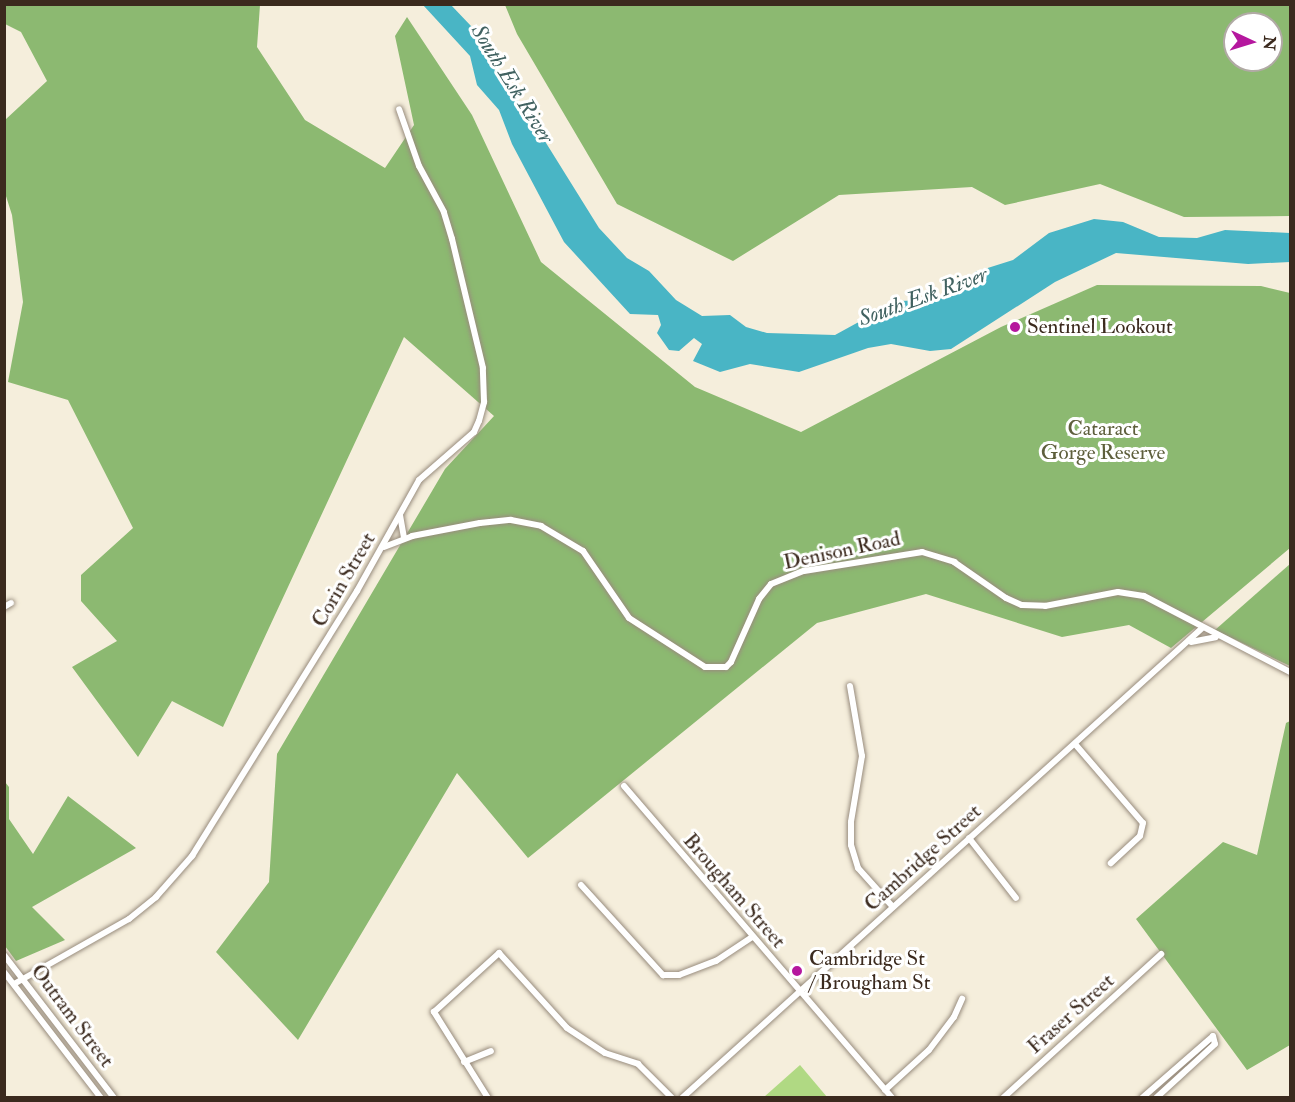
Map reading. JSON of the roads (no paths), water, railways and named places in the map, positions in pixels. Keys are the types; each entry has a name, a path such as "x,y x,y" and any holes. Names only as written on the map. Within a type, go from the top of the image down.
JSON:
{"street":[{"name":"Corin Street","path":"14,984 129,919 156,897 192,856 384,547 400,514 430,468 474,432 484,402 484,385 444,212 419,166 399,109"},
{"path":"400,514 404,538"},
{"name":"Denison Road","path":"384,547 404,538 511,520 541,526 583,551 629,618 705,667 726,666 731,662 759,599 771,585 804,572 913,553 944,556 973,573 1006,598 1022,604 1045,606 1102,594 1131,592 1152,599 1201,629 1290,672"},
{"path":"4,607 11,603"},
{"name":"Cambridge Street","path":"682,1098 969,838 1188,644 1201,629"},
{"name":"Cambridge Street","path":"1188,644 1202,638 1221,637"},
{"path":"850,686 862,756 851,822 851,845 858,868 893,907"},
{"path":"1075,744 1143,823 1140,836 1111,863"},
{"name":"Brougham Street","path":"624,786 892,1098"},
{"path":"969,838 1016,898"},
{"path":"581,885 663,975 679,975 716,961 752,937"},
{"path":"488,1098 434,1012 499,953 567,1028 605,1053 638,1064 672,1098"},
{"name":"Fraser Street","path":"1003,1098 1161,954"},
{"name":"Outram Street","path":"4,955 114,1098"},
{"name":"Outram Street","path":"4,972 101,1098"},
{"path":"885,1090 929,1050 954,1017 962,999"},
{"path":"1142,1098 1213,1036 1215,1044 1156,1098"},
{"path":"464,1062 491,1051"}],"water":[{"path":"423,5 451,5 471,26 495,70 528,114 599,228 627,258 649,271 676,300 702,316 730,315 746,327 767,333 835,335 897,301 937,300 955,292 975,272 1013,260 1049,233 1094,219 1123,222 1159,237 1197,238 1225,230 1290,233 1290,262 1248,264 1116,253 1055,282 951,349 930,351 891,344 868,348 799,372 750,364 720,372 693,361 702,344 694,338 679,351 669,350 657,333 661,325 658,315 630,314 564,242 512,144 499,110 477,85 470,56"}],"place":[{"name":"Sentinel Lookout","path":"1015,327"},
{"name":"Cambridge St / Brougham St","path":"797,971"}],"water label":[{"name":"South Esk River","path":"512,84"},
{"name":"South Esk River","path":"923,297"}],"park label":[{"name":"Cataract Gorge Reserve","path":"1103,441"}]}
